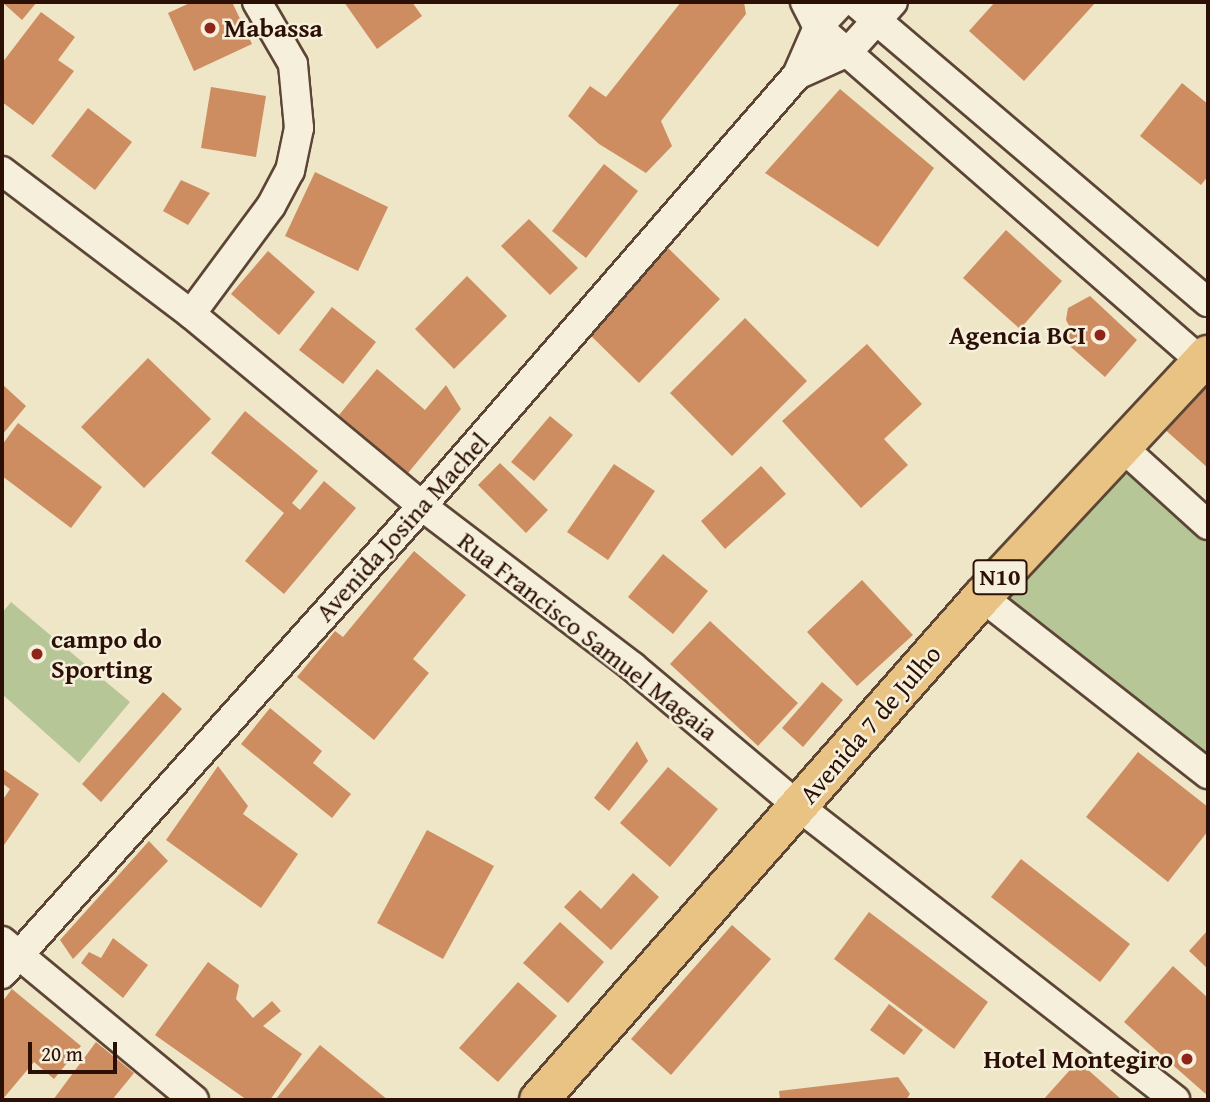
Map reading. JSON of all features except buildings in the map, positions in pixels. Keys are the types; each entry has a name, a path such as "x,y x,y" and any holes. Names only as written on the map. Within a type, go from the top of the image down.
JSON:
{"main road":[{"name":"Avenida 7 de Julho","path":"538,1100 982,597 1205,358"}],"street":[{"path":"191,314 271,206 292,160 299,128 293,64 257,2"},
{"path":"805,2 818,27 1205,358"},
{"name":"Avenida Josina Machel","path":"7,957 422,506 797,75 818,27 841,2"},
{"path":"855,2 885,11 1208,302"},
{"name":"Avenida Josina Machel","path":"797,75 848,52 885,11"},
{"name":"Rua Francisco Samuel Magaia","path":"2,170 191,314 422,506 633,667 798,806 1175,1100"},
{"path":"1122,447 1208,525"},
{"path":"982,597 1208,774"},
{"path":"7,957 194,1100"}],"green space":[{"path":"1101,451 1208,543 1208,781 989,593"},
{"name":"campo do Sporting","path":"11,602 130,702 79,763 2,694 2,613"}],"place":[{"name":"Mabassa","path":"210,28"},
{"name":"Agencia BCI","path":"1100,335"},
{"name":"campo do Sporting","path":"37,654"},
{"name":"Hotel Montegiro","path":"1187,1059"}]}
